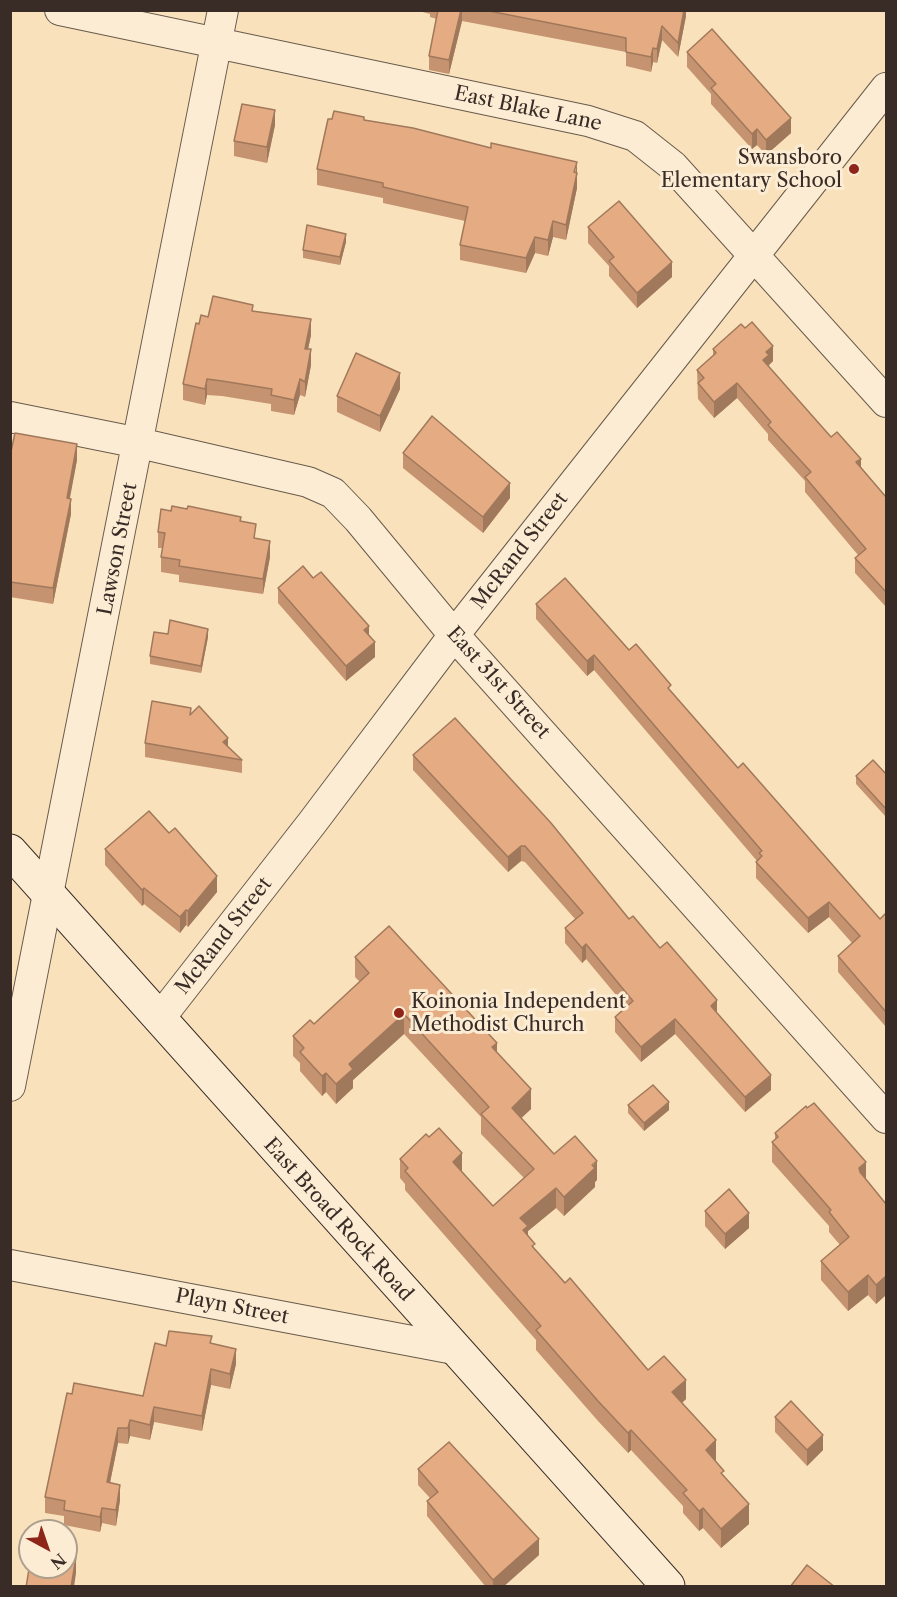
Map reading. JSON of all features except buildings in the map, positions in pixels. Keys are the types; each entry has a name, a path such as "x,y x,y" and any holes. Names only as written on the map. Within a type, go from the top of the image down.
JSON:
{"main road":[{"name":"East Broad Rock Road","path":"10,851 668,1587"}],"street":[{"name":"East Blake Lane","path":"60,10 588,121 635,136 673,166 755,254 886,402"},
{"name":"Lawson Street","path":"10,1086 223,10"},
{"name":"McRand Street","path":"159,1019 312,823 454,635 886,88"},
{"name":"East 31st Street","path":"10,417 139,443 308,482 333,493 358,519 454,635 886,1118"},
{"name":"Playn Street","path":"10,1265 454,1349"}],"place":[{"name":"Swansboro Elementary School","path":"854,169"},
{"name":"Koinonia Independent Methodist Church","path":"399,1013"}]}
